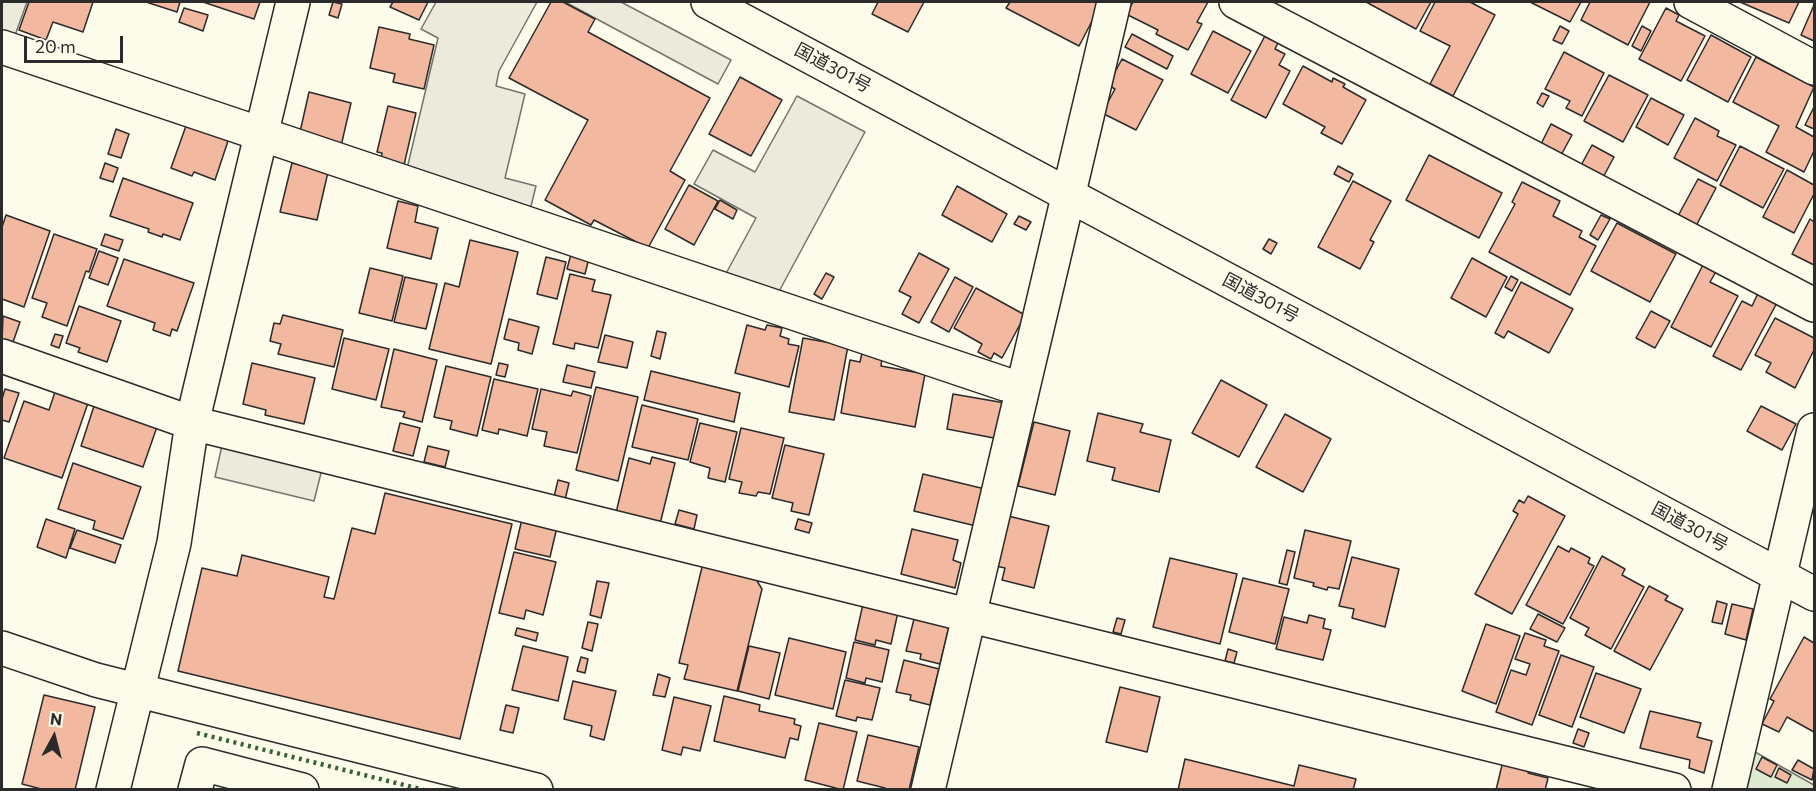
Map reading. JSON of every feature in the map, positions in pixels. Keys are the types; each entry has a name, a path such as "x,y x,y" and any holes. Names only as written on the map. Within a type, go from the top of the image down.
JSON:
{"main road":[{"path":"112,789 174,543 192,423 293,2"},
{"name":"国道301号","path":"708,2 1815,594"},
{"path":"927,789 1114,2"},
{"path":"1236,2 1815,305"},
{"path":"1691,2 1815,68"},
{"path":"2,47 1022,388"},
{"path":"2,356 192,423 1674,789"},
{"path":"1728,789 1815,430"},
{"path":"2,648 96,680 137,691 536,789"},
{"path":"195,789 202,764 302,789"}],"green space":[{"path":"1755,752 1814,785 1814,789 1746,790"}],"shaded area":[{"path":"2,2 27,2 13,41 2,37"},
{"path":"436,2 537,2 499,71 496,86 525,94 505,178 536,186 529,214 406,173 438,38 421,29"},
{"path":"565,2 621,2 731,60 718,84"},
{"path":"797,96 865,132 776,297 723,279 756,218 694,184 713,150 755,172"},
{"path":"223,441 323,465 314,501 215,477"}],"building":[{"path":"29,2 93,2 83,32 53,22 46,40 19,30"},
{"path":"146,2 180,2 177,12"},
{"path":"203,2 260,2 254,19"},
{"path":"333,2 342,4 338,18 329,15"},
{"path":"393,2 428,2 419,20 390,7"},
{"path":"551,2 563,2 595,19 588,32 710,98 670,171 685,180 648,248 594,220 591,225 545,200 588,120 509,78"},
{"path":"878,2 924,2 908,32 872,14"},
{"path":"1010,2 1102,2 1079,46 1006,8"},
{"path":"1133,2 1208,2 1197,22 1202,24 1188,50 1156,34 1158,30 1126,14"},
{"path":"1366,2 1431,2 1416,29"},
{"path":"1435,2 1470,2 1495,15 1453,96 1430,84 1450,46 1420,31"},
{"path":"1530,2 1581,2 1570,22"},
{"path":"1590,2 1650,2 1628,45 1581,20"},
{"path":"1740,2 1799,2 1789,23"},
{"path":"1814,5 1814,41 1801,35"},
{"path":"184,8 208,15 203,31 179,22"},
{"path":"1666,8 1679,15 1676,21 1705,36 1681,81 1639,59"},
{"path":"1560,26 1569,31 1562,44 1553,40"},
{"path":"1642,26 1651,31 1641,51 1632,46"},
{"path":"379,27 410,34 409,39 434,45 424,89 393,82 395,74 370,68"},
{"path":"1213,31 1251,51 1228,93 1191,74"},
{"path":"1267,32 1280,39 1275,49 1285,54 1279,65 1290,71 1266,118 1231,100"},
{"path":"1132,34 1173,56 1167,69 1125,47"},
{"path":"1711,35 1751,57 1728,102 1687,80"},
{"path":"1564,52 1604,73 1582,116 1566,108 1570,101 1545,89"},
{"path":"1756,57 1814,87 1796,127 1814,137 1814,151 1804,172 1766,152 1779,126 1733,102"},
{"path":"1122,59 1163,80 1136,130 1102,113 1115,89 1108,85"},
{"path":"1303,66 1332,82 1333,78 1345,84 1343,87 1366,100 1342,144 1321,133 1325,127 1283,104"},
{"path":"1609,75 1648,95 1623,142 1584,121"},
{"path":"740,77 782,100 751,156 709,134"},
{"path":"309,92 351,103 341,146 300,132"},
{"path":"1542,93 1549,96 1543,107 1537,103"},
{"path":"1651,98 1684,115 1668,145 1636,127"},
{"path":"388,106 416,113 404,165 381,160 382,153 377,152"},
{"path":"1814,107 1814,129 1805,125"},
{"path":"1695,118 1719,131 1717,136 1736,145 1717,181 1674,158"},
{"path":"187,123 228,141 215,180 194,172 192,176 171,168"},
{"path":"1551,124 1572,135 1560,157 1540,146"},
{"path":"116,129 129,134 121,158 108,154"},
{"path":"1592,145 1614,157 1600,183 1578,171"},
{"path":"1740,146 1784,169 1763,208 1720,185"},
{"path":"1429,155 1502,193 1479,238 1406,200"},
{"path":"105,163 118,168 113,182 100,178"},
{"path":"292,163 328,172 317,220 280,212"},
{"path":"1338,166 1353,174 1349,182 1334,174"},
{"path":"1787,170 1814,185 1814,194 1794,233 1763,217"},
{"path":"123,178 193,203 180,240 163,234 162,237 148,232 149,229 110,216"},
{"path":"1698,179 1716,188 1696,226 1678,216"},
{"path":"1353,181 1391,201 1370,240 1374,242 1360,269 1318,247"},
{"path":"1522,182 1560,201 1553,216 1582,231 1579,237 1596,246 1570,295 1489,252 1515,204 1512,202"},
{"path":"689,185 718,201 694,245 665,229"},
{"path":"957,186 1007,214 992,242 942,215"},
{"path":"720,200 737,210 733,219 715,209"},
{"path":"398,201 418,206 415,222 438,228 431,259 387,248"},
{"path":"6,215 50,231 24,307 2,299 2,227"},
{"path":"1601,215 1610,219 1598,240 1590,235"},
{"path":"1019,216 1031,222 1026,230 1014,224"},
{"path":"1810,219 1814,222 1814,265 1792,254"},
{"path":"1617,223 1676,254 1650,302 1591,271"},
{"path":"54,234 97,249 89,272 86,271 67,326 42,317 47,303 32,298"},
{"path":"105,234 123,240 119,251 101,245"},
{"path":"1269,239 1277,243 1271,254 1263,249"},
{"path":"470,240 518,252 491,364 429,349 445,283 459,287"},
{"path":"99,251 118,258 108,285 89,278"},
{"path":"919,253 949,269 919,323 902,314 911,297 899,291"},
{"path":"571,254 589,258 585,274 567,269"},
{"path":"546,257 566,262 557,299 537,294"},
{"path":"1472,258 1507,277 1486,317 1451,298"},
{"path":"124,259 194,283 177,331 172,329 170,336 153,330 155,323 107,306"},
{"path":"1705,261 1718,268 1710,282 1738,296 1711,347 1671,327"},
{"path":"370,268 403,276 392,321 359,313"},
{"path":"826,273 834,277 822,299 814,294"},
{"path":"570,274 595,280 592,291 611,295 598,348 575,343 574,349 553,344"},
{"path":"1511,276 1518,280 1512,291 1505,287"},
{"path":"405,277 437,284 426,329 394,322"},
{"path":"955,277 973,287 949,332 931,322"},
{"path":"1521,282 1573,309 1549,353 1508,331 1504,338 1495,333"},
{"path":"976,288 1025,315 1002,358 994,353 991,359 978,352 982,344 954,328"},
{"path":"1760,289 1779,299 1741,370 1713,356 1742,301 1752,306"},
{"path":"79,306 121,321 107,362 78,352 80,348 66,343"},
{"path":"1651,311 1670,321 1655,348 1636,338"},
{"path":"283,315 343,330 334,367 278,354 281,344 270,341 274,323 280,324"},
{"path":"3,316 20,322 12,345 2,342"},
{"path":"1775,318 1814,338 1814,350 1795,388 1766,372 1771,363 1755,355"},
{"path":"509,319 539,327 532,354 518,350 519,343 504,339"},
{"path":"747,325 765,330 767,325 782,328 780,336 789,339 788,344 799,346 789,387 735,373"},
{"path":"657,331 666,333 660,359 651,356"},
{"path":"55,334 63,336 59,348 51,345"},
{"path":"605,335 633,342 627,368 598,362"},
{"path":"344,338 389,349 376,400 332,389"},
{"path":"803,338 848,346 834,420 789,412"},
{"path":"394,349 437,360 422,422 403,417 405,412 381,407"},
{"path":"862,353 882,357 881,366 925,374 915,427 841,413 850,360 860,362"},
{"path":"252,363 315,378 304,424 265,415 266,410 243,404"},
{"path":"499,363 508,365 505,377 496,375"},
{"path":"567,365 595,372 591,388 563,382"},
{"path":"446,366 491,377 477,436 450,429 452,421 434,417"},
{"path":"651,371 740,393 734,422 644,400"},
{"path":"494,379 538,389 527,436 499,429 498,434 482,430"},
{"path":"1221,380 1267,405 1239,457 1192,433"},
{"path":"596,387 638,397 618,481 576,470"},
{"path":"5,389 19,393 9,422 2,420 2,399"},
{"path":"541,389 571,396 573,391 591,396 577,453 544,446 547,432 532,429"},
{"path":"55,392 88,403 62,478 4,458 24,401 49,410"},
{"path":"953,394 1005,403 999,439 947,429"},
{"path":"95,403 158,424 143,467 81,446"},
{"path":"642,405 698,419 688,460 632,447"},
{"path":"1761,406 1796,424 1782,450 1747,431"},
{"path":"1098,413 1143,424 1140,432 1171,440 1159,492 1112,480 1115,468 1087,461"},
{"path":"1285,414 1331,439 1303,492 1256,467"},
{"path":"1034,422 1070,431 1055,495 1018,486"},
{"path":"400,423 420,428 413,456 393,451"},
{"path":"700,423 737,432 725,482 708,478 710,468 690,462"},
{"path":"741,428 784,438 770,494 758,492 756,496 739,493 742,482 729,479"},
{"path":"785,445 824,454 809,515 791,511 793,503 772,498"},
{"path":"428,446 449,451 445,467 424,462"},
{"path":"652,457 675,463 660,524 616,513 629,458 650,464"},
{"path":"73,463 141,487 123,539 93,529 95,521 58,509"},
{"path":"923,474 985,489 976,526 914,511"},
{"path":"558,480 569,483 565,500 554,497"},
{"path":"385,493 512,524 460,739 178,671 202,568 237,576 242,555 329,577 324,597 334,599 352,528 375,534"},
{"path":"1528,496 1565,516 1512,614 1475,594 1518,514 1513,511 1519,500 1524,503"},
{"path":"679,510 697,515 694,529 675,524"},
{"path":"1004,515 1049,526 1034,588 1002,580 1005,568 991,565"},
{"path":"46,519 75,529 66,558 37,547"},
{"path":"522,519 557,527 550,557 515,549"},
{"path":"798,519 812,523 809,533 795,529"},
{"path":"912,529 958,540 953,560 961,563 955,588 901,574"},
{"path":"77,530 121,545 115,563 70,548"},
{"path":"1305,530 1351,541 1339,589 1328,587 1327,590 1313,586 1314,583 1294,578"},
{"path":"1558,546 1569,552 1571,548 1590,558 1588,563 1594,566 1563,624 1526,605"},
{"path":"1287,550 1295,552 1287,585 1279,583"},
{"path":"514,552 556,562 543,615 526,610 524,619 499,613"},
{"path":"1602,556 1625,569 1622,575 1644,587 1611,649 1585,635 1589,628 1570,618"},
{"path":"1352,557 1399,569 1385,627 1352,618 1354,609 1339,606"},
{"path":"1170,558 1237,574 1220,644 1153,627"},
{"path":"703,563 754,576 762,589 737,691 684,679 688,665 679,663"},
{"path":"1243,578 1289,589 1275,644 1229,632"},
{"path":"597,581 609,583 601,618 590,615"},
{"path":"1649,586 1668,596 1665,600 1683,609 1650,670 1614,651"},
{"path":"1717,601 1727,604 1722,624 1712,622"},
{"path":"863,604 898,612 891,644 876,640 875,645 855,640"},
{"path":"1732,604 1753,609 1746,640 1725,634"},
{"path":"1538,614 1565,628 1557,642 1530,629"},
{"path":"1309,615 1325,619 1323,628 1331,630 1323,660 1276,649 1284,617 1307,623"},
{"path":"1117,618 1125,620 1121,634 1113,632"},
{"path":"914,619 949,627 940,664 920,659 921,654 906,651"},
{"path":"588,622 598,624 592,651 582,648"},
{"path":"1486,624 1520,636 1496,704 1462,691"},
{"path":"517,628 538,633 536,641 515,635"},
{"path":"1525,633 1546,640 1544,646 1559,651 1532,725 1496,712 1511,670 1526,675 1530,664 1515,659"},
{"path":"1804,637 1814,643 1814,732 1787,717 1779,732 1762,724 1774,701 1770,699"},
{"path":"789,638 846,652 833,709 775,695"},
{"path":"854,642 889,650 882,682 866,678 865,683 846,678"},
{"path":"523,646 568,657 558,701 512,690"},
{"path":"749,646 780,653 769,699 738,691"},
{"path":"1228,649 1237,652 1234,663 1225,661"},
{"path":"1561,655 1594,667 1572,727 1539,715"},
{"path":"581,657 588,659 585,673 577,671"},
{"path":"904,660 939,669 930,705 910,700 911,695 896,692"},
{"path":"1596,673 1641,689 1624,733 1580,717"},
{"path":"658,674 670,678 665,697 653,695"},
{"path":"845,680 880,688 872,720 857,717 856,721 836,716"},
{"path":"573,681 616,691 604,740 590,736 592,726 564,719"},
{"path":"1120,687 1160,697 1147,752 1106,742"},
{"path":"44,695 95,707 75,790 45,790 22,784"},
{"path":"724,696 760,705 759,711 795,719 794,724 801,726 798,740 790,738 785,758 714,741"},
{"path":"674,697 711,706 700,751 683,747 681,755 662,750"},
{"path":"506,705 519,708 513,733 500,730"},
{"path":"1650,711 1701,723 1697,737 1712,741 1704,773 1689,768 1690,760 1640,748"},
{"path":"819,723 857,732 843,790 805,780"},
{"path":"1578,729 1589,733 1584,747 1573,743"},
{"path":"868,735 919,747 909,790 885,790 885,788 857,781"},
{"path":"1762,757 1777,765 1771,777 1756,769"},
{"path":"1185,759 1294,786 1299,765 1356,779 1353,790 1178,790"},
{"path":"1798,760 1814,769 1812,780 1792,770"},
{"path":"1503,761 1530,767 1528,773 1548,778 1545,790 1496,790"},
{"path":"1779,768 1791,775 1787,783 1775,777"}],"hedge":[{"path":"197,733 424,790"}]}
